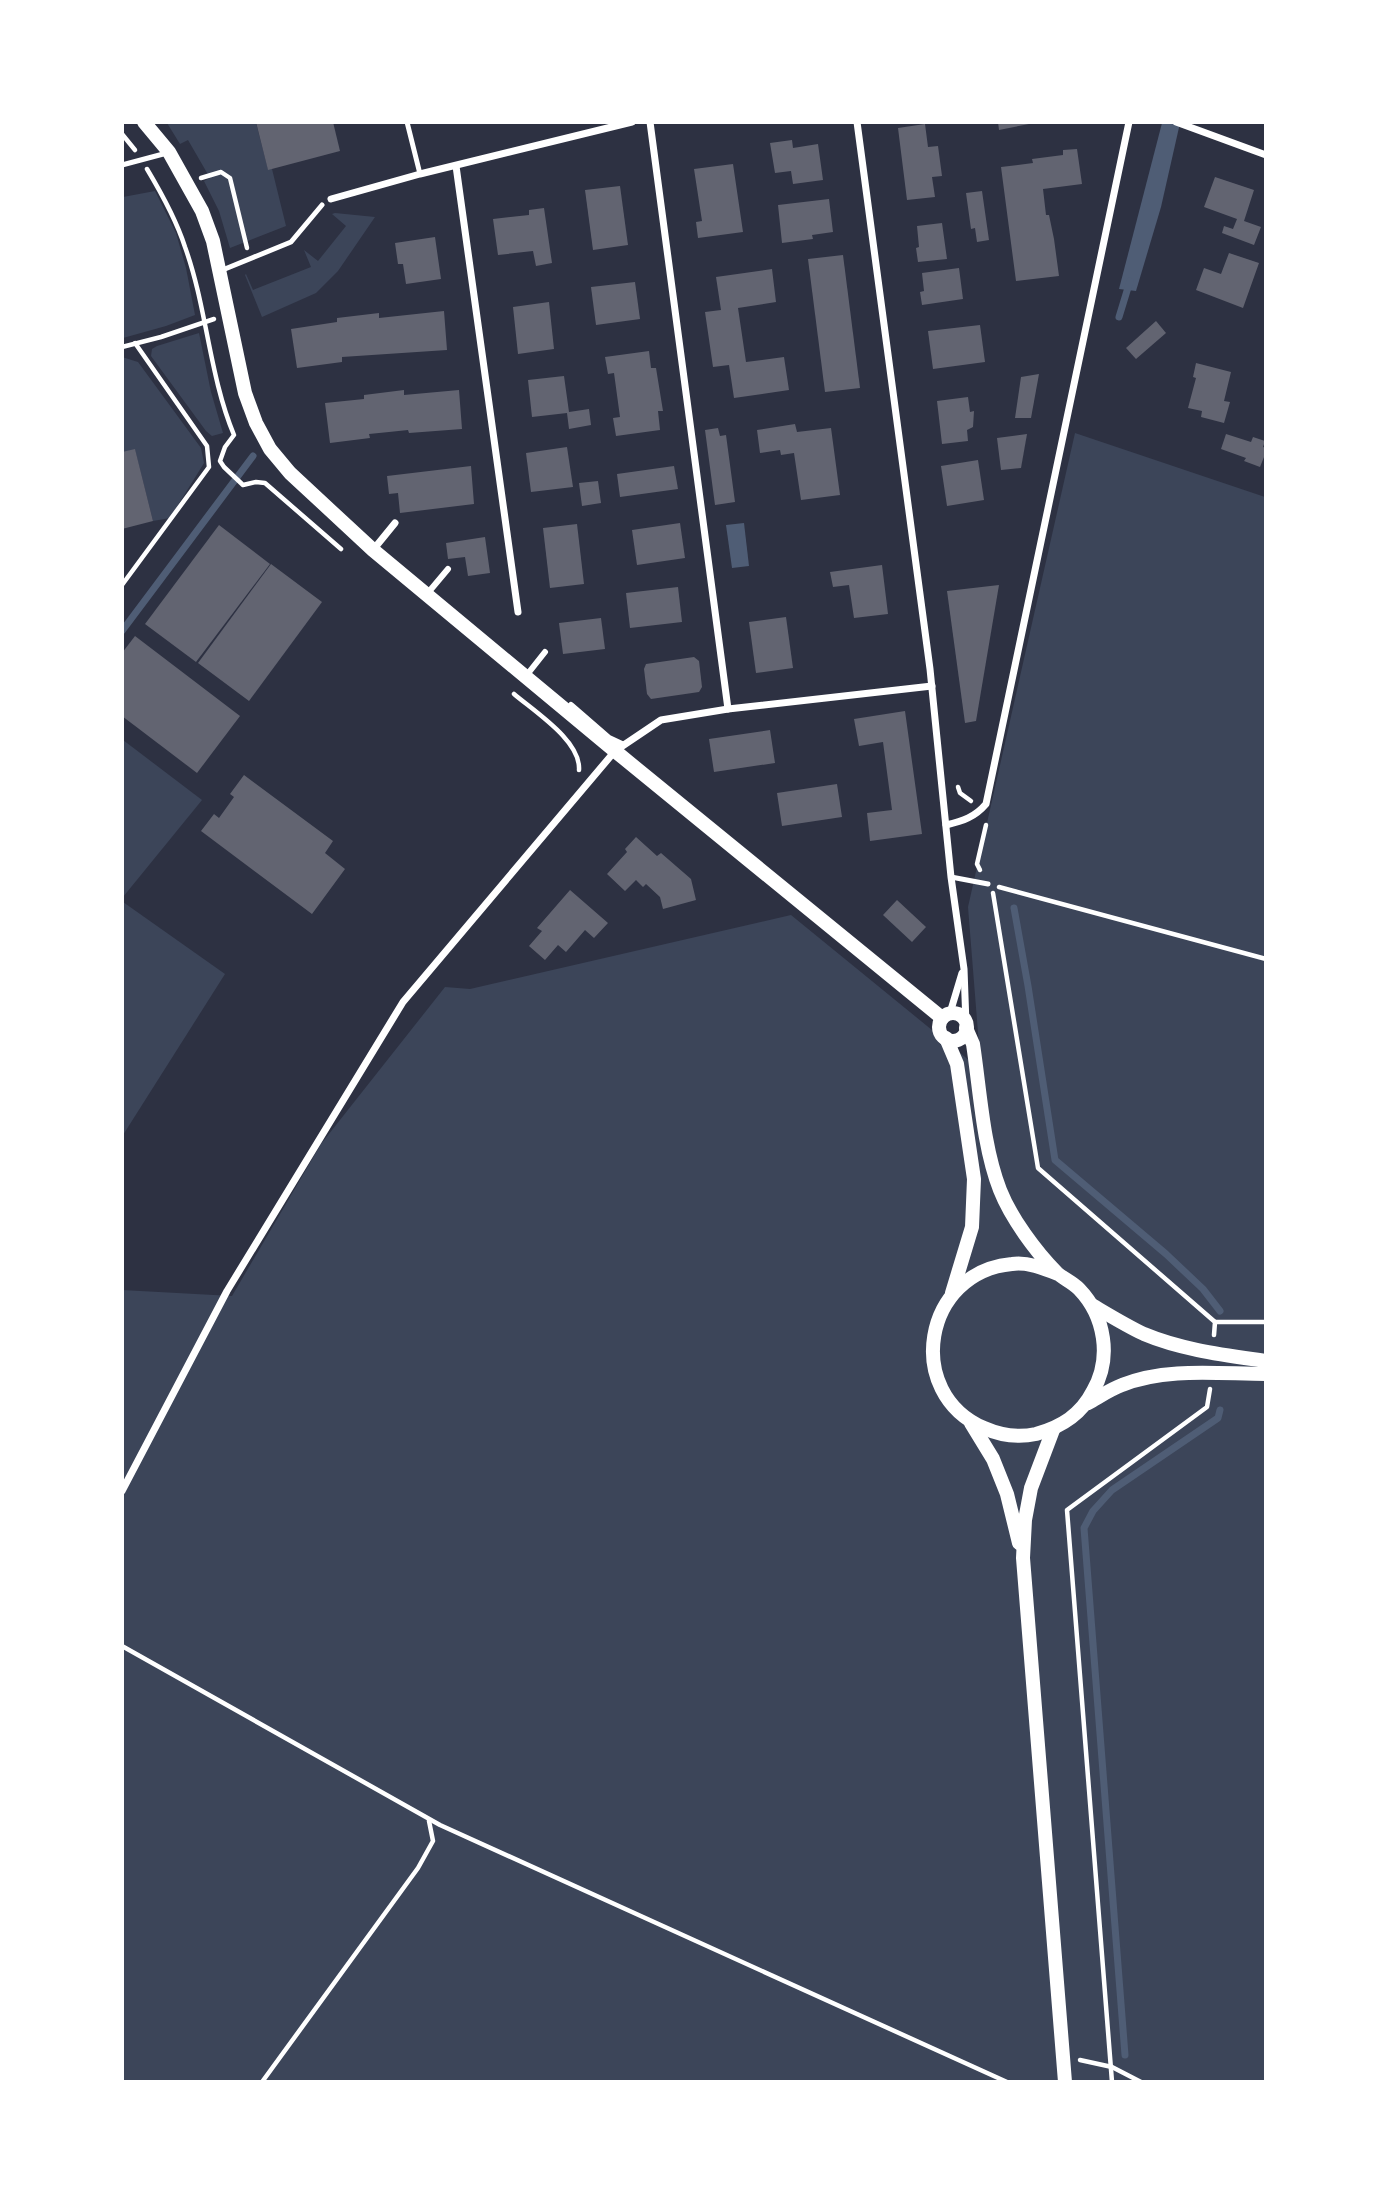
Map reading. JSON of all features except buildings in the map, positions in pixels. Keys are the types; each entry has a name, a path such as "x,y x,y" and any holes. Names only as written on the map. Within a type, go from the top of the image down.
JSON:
{"main road":[{"path":"144,122 169,152 202,211 213,241 245,393 256,423 270,449 307,490 373,550 567,710 620,748 946,1016 962,1016 973,1044 991,1164 1000,1191 1012,1214 1058,1274"},
{"path":"946,1016 940,1022 940,1031 946,1038 957,1064 974,1179 972,1227 952,1294 937,1320 932,1349 936,1377 950,1403 971,1422 993,1459 1007,1494 1023,1558"},
{"path":"946,1038 959,1039 966,1026"},
{"path":"952,1294 969,1279 990,1268 1013,1264 1036,1266 1058,1274 1077,1287 1092,1305 1102,1329 1105,1355 1099,1381 1087,1403"},
{"path":"1092,1305 1144,1334 1174,1344 1265,1361"},
{"path":"971,1422 997,1434 1025,1437 1053,1430 1087,1403 1122,1385 1145,1378 1265,1374"},
{"path":"1053,1430 1031,1488 1025,1520 1023,1558 1065,2081"}],"street":[{"path":"331,199 420,174 632,122"},
{"path":"650,122 728,709"},
{"path":"857,122 932,686 951,877 964,969 966,1026"},
{"path":"946,825 977,815 986,804 1129,122"},
{"path":"1180,124 1265,155"},
{"path":"456,166 518,612"},
{"path":"373,550 395,523"},
{"path":"427,594 448,569"},
{"path":"526,676 545,652"},
{"path":"122,1491 227,1291 403,1002 620,748 661,720 728,709 932,686"},
{"path":"946,1016 964,969"}],"lane":[{"path":"407,122 420,174"},
{"path":"122,165 169,152"},
{"path":"220,271 290,242 322,205"},
{"path":"951,877 988,884"}],"path":[{"path":"122,134 142,160 168,204 186,248 222,406 234,435 225,447 220,461 243,485"},
{"path":"122,346 161,337 228,314"},
{"path":"122,585 209,467 207,446 135,343"},
{"path":"552,727 572,745 580,766 578,773"},
{"path":"988,884 1265,959"},
{"path":"1215,1322 1265,1322"},
{"path":"122,1646 429,1820 1007,2081"},
{"path":"262,2081 418,1868 433,1841 429,1820"},
{"path":"1063,2056 1112,2067 1141,2081"}],"shaded area":[{"path":"167,123 256,123 268,169 272,169 286,226 230,248 219,211 204,181 210,178 188,140 180,144"},
{"path":"1162,123 1180,123 1161,207 1136,291 1119,289"},
{"path":"155,191 176,233 195,315 123,338 123,197"},
{"path":"332,214 375,217 338,271 316,293 262,317 245,275 253,290 311,267 304,250 318,261 346,226"},
{"path":"199,333 211,392 223,433 212,436 151,356 152,349 157,346"},
{"path":"122,357 138,362 201,448 204,463 170,518 153,521 135,450 123,452"},
{"path":"1075,433 1265,497 1265,2081 123,2081 122,1290 232,1296 321,1144 445,987 470,989 791,915 981,1070 968,907"},
{"path":"744,523 749,566 732,568 726,525"},
{"path":"123,740 202,800 123,897"},
{"path":"123,902 225,974 123,1135"}],"waterway":[{"path":"1119,317 1130,281"},
{"path":"122,631 253,456"},
{"path":"1014,908 1055,1160 1166,1254 1203,1289 1220,1311"},
{"path":"1125,2055 1084,1528 1093,1511 1112,1490 1218,1418 1220,1410"}]}
